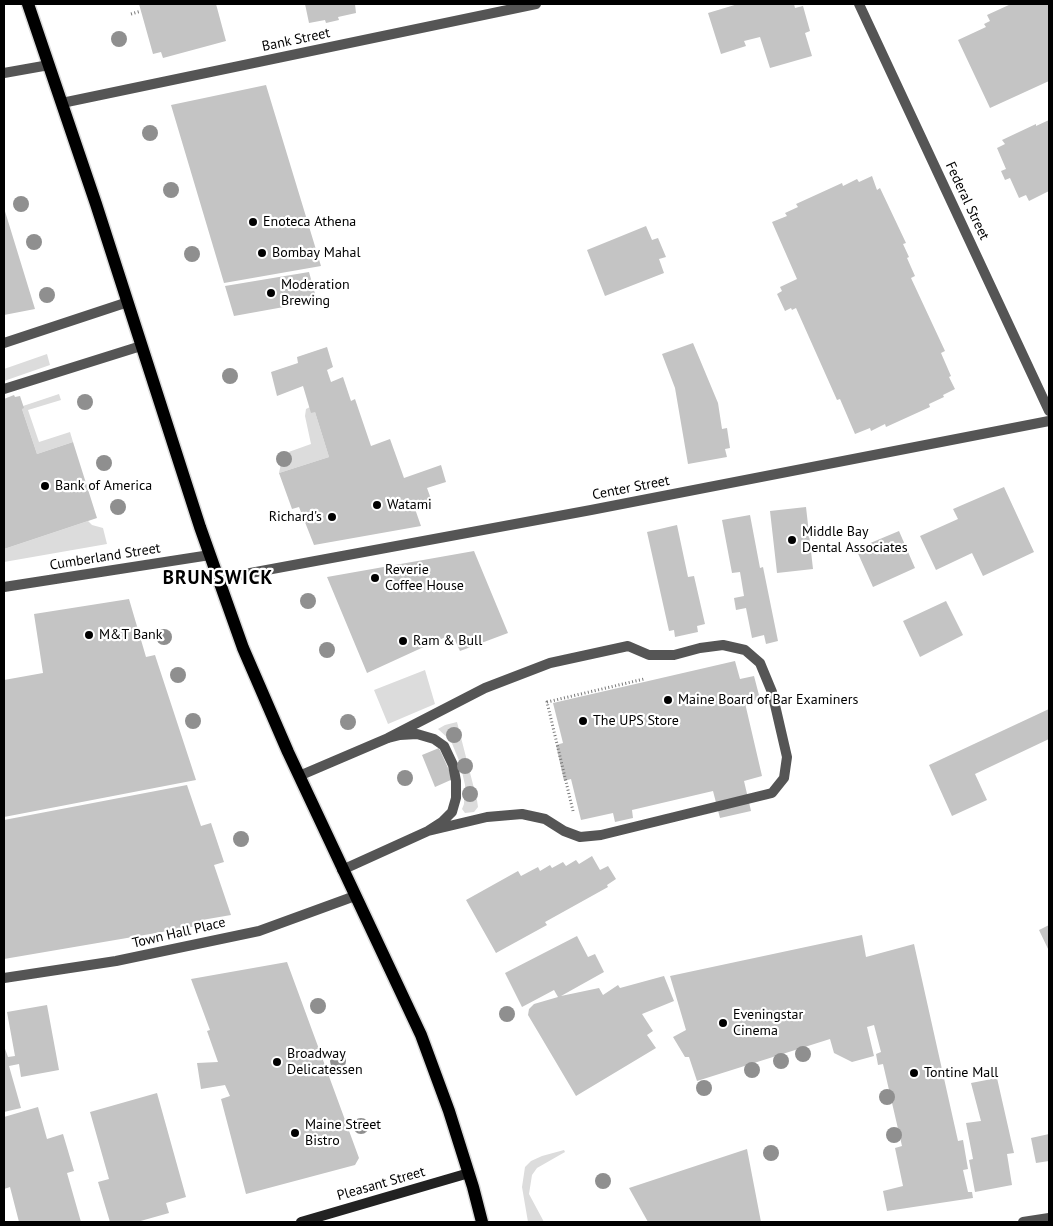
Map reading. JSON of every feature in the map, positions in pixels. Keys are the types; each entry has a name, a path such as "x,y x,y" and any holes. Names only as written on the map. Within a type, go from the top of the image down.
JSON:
{"main road":[{"path":"28,4 218,579 243,648 342,870 421,1035 449,1111 469,1173 482,1222"},
{"name":"Pleasant Street","path":"301,1222 469,1173"}],"street":[{"name":"Bank Street","path":"62,103 536,4"},
{"name":"Federal Street","path":"859,4 1049,411"},
{"path":"4,73 49,65"},
{"path":"4,343 128,302"},
{"path":"4,389 141,346"},
{"name":"Center Street","path":"218,579 591,510 1049,421"},
{"name":"Cumberland Street","path":"4,587 210,555"},
{"path":"299,776 388,738 484,688 550,663 628,646 650,655 674,655 700,648 723,645 745,650 760,663 772,692 787,757 784,778 772,793 594,836 580,837 564,831 545,820 522,814 487,817 428,831"},
{"path":"342,870 428,831 442,822 452,812 456,790 453,765 444,746 434,739 417,734 388,738"},
{"name":"Town Hall Place","path":"4,978 116,961 259,930 355,896"},
{"path":"1023,1222 1049,1218"}],"path":[{"path":"131,14 141,11"},
{"path":"570,817 574,815 547,702 644,679"}],"shaded area":[{"path":"47,354 50,365 4,381 4,369"},
{"path":"59,394 61,400 28,410 39,442 70,432 73,442 37,454 22,409 23,406"},
{"path":"310,407 315,412 329,457 279,473 283,454 311,444 305,416 306,409"},
{"path":"88,521 92,525 103,528 107,544 4,562 4,549"},
{"path":"425,670 435,704 388,724 374,690"},
{"path":"457,722 477,800 478,807 474,812 465,813 462,809 465,785 460,763 451,741 438,729"},
{"path":"564,1150 565,1152 537,1168 532,1175 529,1194 544,1222 528,1222 522,1187 525,1167 531,1161 542,1156"}],"building":[{"path":"139,4 216,4 226,41 163,58 161,52 153,54"},
{"path":"305,4 355,4 356,13 338,17 339,20 326,23 325,20 309,23"},
{"path":"738,4 794,4 795,8 803,6 810,31 805,33 812,56 770,68 760,37 744,41 746,46 721,54 708,13"},
{"path":"1011,4 1049,4 1049,81 990,108 958,40 986,27 984,24 990,21 987,15"},
{"path":"266,85 321,266 224,283 171,105"},
{"path":"1049,120 1049,191 1029,201 1026,195 1019,198 1010,178 1005,180 1001,171 1006,169 997,148 1005,144 1002,140"},
{"path":"872,176 877,190 880,188 906,243 903,244 915,276 911,278 945,351 941,353 955,389 929,404 930,407 886,427 885,424 871,431 870,428 855,434 840,399 837,400 796,308 785,311 777,294 782,291 780,287 797,279 772,222 787,216 785,213 798,207 796,204 842,183 843,186 857,179 859,182"},
{"path":"4,208 35,309 4,315"},
{"path":"646,226 652,240 658,238 666,257 659,259 664,273 605,296 587,250"},
{"name":"Moderation Brewing","path":"309,272 317,301 234,316 225,286"},
{"path":"693,343 718,403 722,429 727,428 730,448 725,449 727,457 688,464 675,388 662,354"},
{"path":"327,347 333,367 327,370 331,382 343,377 351,401 355,399 371,446 390,439 404,478 441,465 446,482 427,488 431,499 414,506 421,526 314,545 299,507 292,509 279,473 329,457 315,412 311,413 303,386 277,396 271,372 298,363 297,357"},
{"name":"Bank of America","path":"14,395 15,397 20,396 24,408 22,409 37,454 73,442 97,518 4,549 4,399"},
{"path":"1004,487 1034,552 983,576 972,553 936,570 920,536 958,519 953,509"},
{"name":"Middle Bay Dental Associates","path":"806,507 813,569 777,573 770,511"},
{"path":"750,515 760,568 763,567 778,641 766,644 764,635 752,638 746,608 736,610 734,598 744,596 740,572 732,573 722,520"},
{"path":"677,525 688,577 694,576 705,624 697,626 698,632 675,637 674,630 669,631 647,532"},
{"path":"899,531 915,568 873,587 856,549"},
{"path":"474,551 508,633 460,651 452,634 367,673 327,577"},
{"path":"129,599 146,657 155,655 196,780 4,817 4,680 43,673 34,614"},
{"path":"946,601 963,635 920,657 903,621"},
{"path":"735,661 740,679 754,676 760,699 745,703 762,776 744,781 751,811 720,818 713,791 632,810 633,818 615,822 613,813 581,820 571,779 564,781 556,745 563,743 553,703"},
{"path":"1049,709 1049,739 975,774 987,800 952,816 929,765"},
{"path":"439,748 453,779 435,787 422,755"},
{"path":"187,785 201,826 211,823 224,862 214,865 231,915 202,920 203,925 4,959 4,820"},
{"path":"592,856 600,870 608,866 616,879 607,885 608,887 545,922 547,925 496,953 466,900 518,871 521,876 538,867 540,871 550,865 552,868 563,862 566,866 576,860 579,864"},
{"path":"1049,925 1049,951 1039,930"},
{"name":"Tontine Mall","path":"862,935 866,957 914,944 958,1141 963,1140 968,1169 963,1170 968,1192 972,1192 973,1198 887,1211 883,1191 903,1186 895,1148 902,1146 883,1064 878,1065 876,1054 881,1052 874,1025 867,1027 874,1056 852,1062 834,1053 830,1039 697,1081 689,1057 685,1057 673,1037 686,1030 670,976"},
{"path":"577,936 588,957 595,954 604,972 561,996 599,988 603,995 618,985 620,988 664,976 674,1001 642,1014 653,1031 647,1035 656,1048 576,1096 528,1015 529,1009 534,1004 558,997 554,990 522,1007 505,973"},
{"path":"287,962 359,1158 355,1165 246,1194 221,1099 230,1096 225,1085 201,1089 197,1063 218,1062 207,1031 210,1030 191,979"},
{"path":"47,1005 59,1070 21,1077 19,1064 9,1066 21,1108 4,1112 4,1046 8,1057 15,1056 7,1012"},
{"path":"997,1078 1014,1153 1007,1154 1012,1185 975,1192 969,1160 973,1159 966,1123 981,1121 971,1083"},
{"path":"157,1093 186,1197 166,1203 169,1213 137,1222 110,1222 98,1182 109,1179 90,1112"},
{"path":"38,1107 47,1139 63,1134 74,1171 67,1173 81,1222 19,1222 10,1187 4,1189 4,1117"},
{"path":"1049,1134 1049,1161 1036,1163 1031,1138"},
{"path":"747,1149 761,1222 648,1222 629,1188"}],"place":[{"name":"Enoteca Athena","path":"253,222"},
{"name":"Bombay Mahal","path":"262,253"},
{"name":"Moderation Brewing","path":"271,293"},
{"name":"Bank of America","path":"45,486"},
{"name":"Watami","path":"377,505"},
{"name":"Richard's","path":"332,517"},
{"name":"Middle Bay Dental Associates","path":"792,540"},
{"name":"Reverie Coffee House","path":"375,578"},
{"name":"M&T Bank","path":"89,635"},
{"name":"Ram & Bull","path":"403,641"},
{"name":"Maine Board of Bar Examiners","path":"668,700"},
{"name":"The UPS Store","path":"583,721"},
{"name":"Eveningstar Cinema","path":"723,1023"},
{"name":"Broadway Delicatessen","path":"277,1062"},
{"name":"Tontine Mall","path":"914,1073"},
{"name":"Maine Street Bistro","path":"295,1133"}],"district":[{"name":"BRUNSWICK","path":"218,579"}]}
